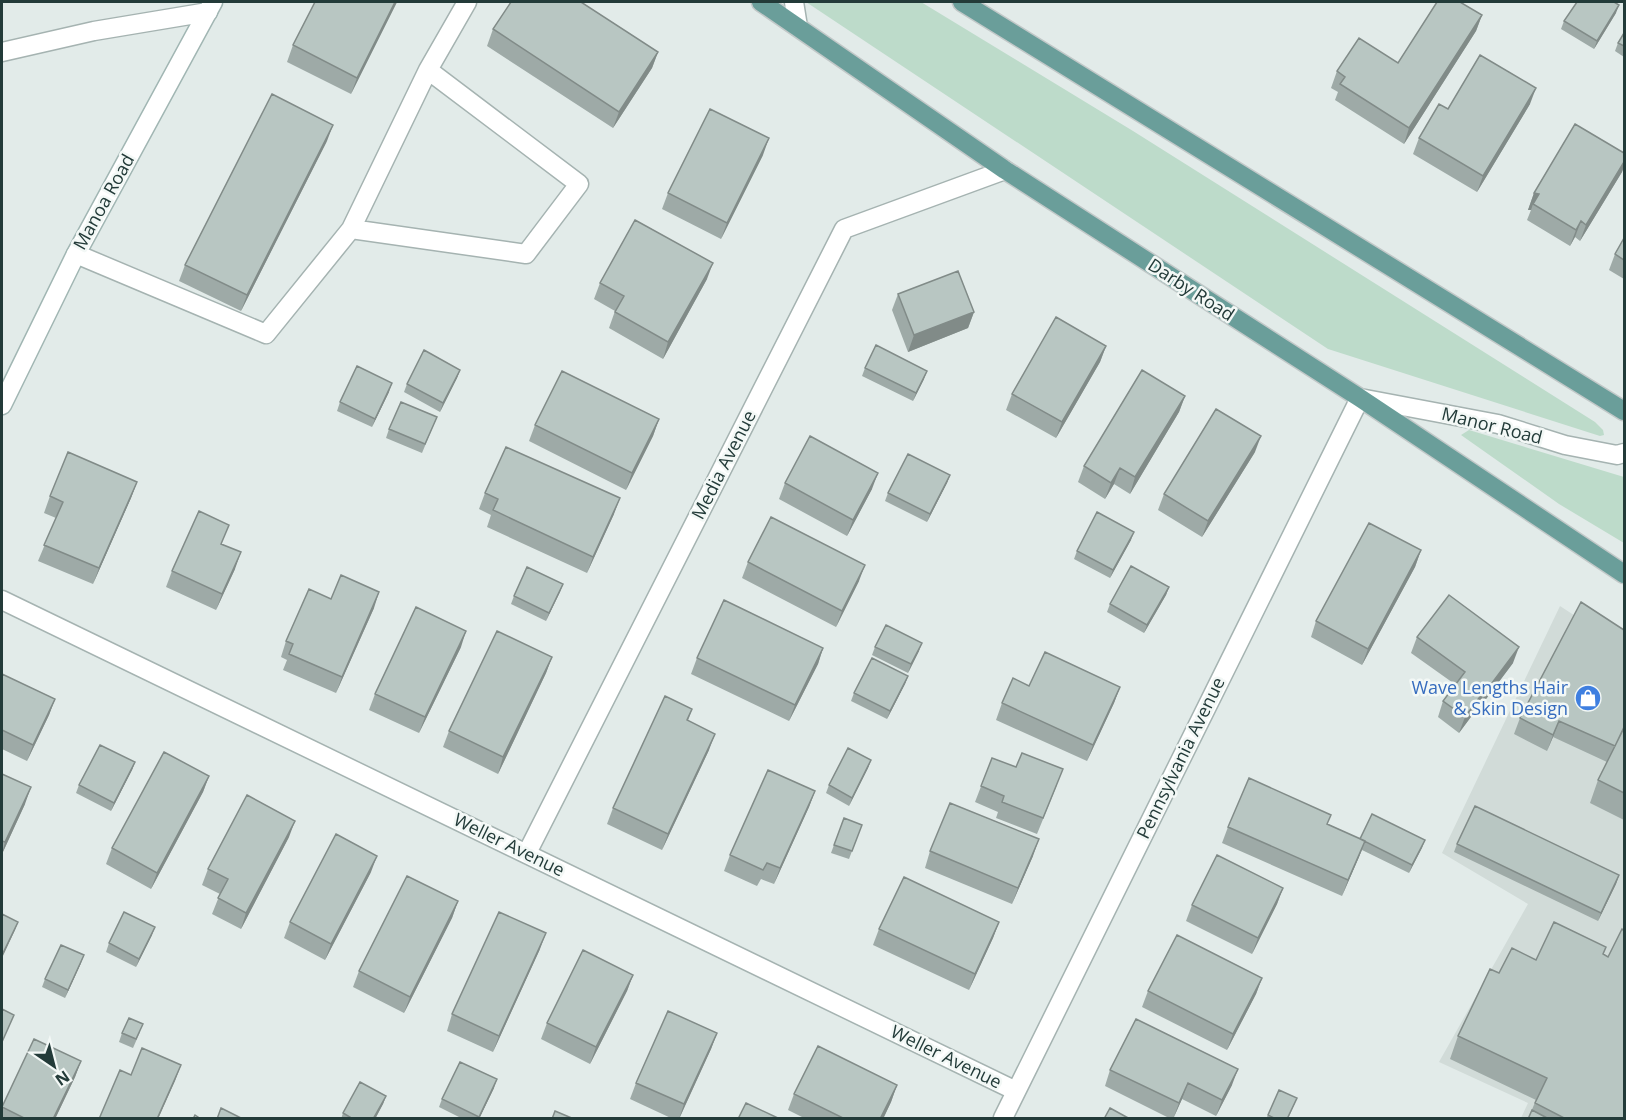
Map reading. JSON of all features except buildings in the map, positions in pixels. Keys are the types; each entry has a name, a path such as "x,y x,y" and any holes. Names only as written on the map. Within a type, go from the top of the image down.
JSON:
{"main road":[{"name":"Darby Road","path":"761,2 1005,170 1360,398 1624,574"},
{"path":"962,2 1624,411"}],"street":[{"path":"76,254 266,334 351,229 428,70 467,2"},
{"path":"794,2 798,27"},
{"path":"2,52 211,7"},
{"name":"Manoa Road","path":"2,405 76,254 211,7"},
{"path":"351,229 526,254 579,184 428,70"},
{"name":"Media Avenue","path":"527,853 844,229 1005,170"},
{"name":"Manor Road","path":"1360,398 1498,424 1576,448 1617,455 1624,453"},
{"name":"Pennsylvania Avenue","path":"1003,1119 1360,398"},
{"name":"Weller Avenue","path":"2,600 1016,1091"}],"shaded area":[{"path":"1560,606 1624,648 1624,1118 1521,1118 1528,1103 1439,1062 1528,904 1442,853"}],"green space":[{"path":"806,2 921,2 1133,131 1595,422 1603,430 1604,435 1600,436 1328,349"},
{"path":"1469,430 1624,477 1624,543 1559,504 1461,435"}],"place":[{"name":"Wave Lengths Hair & Skin Design","path":"1588,698"}]}
